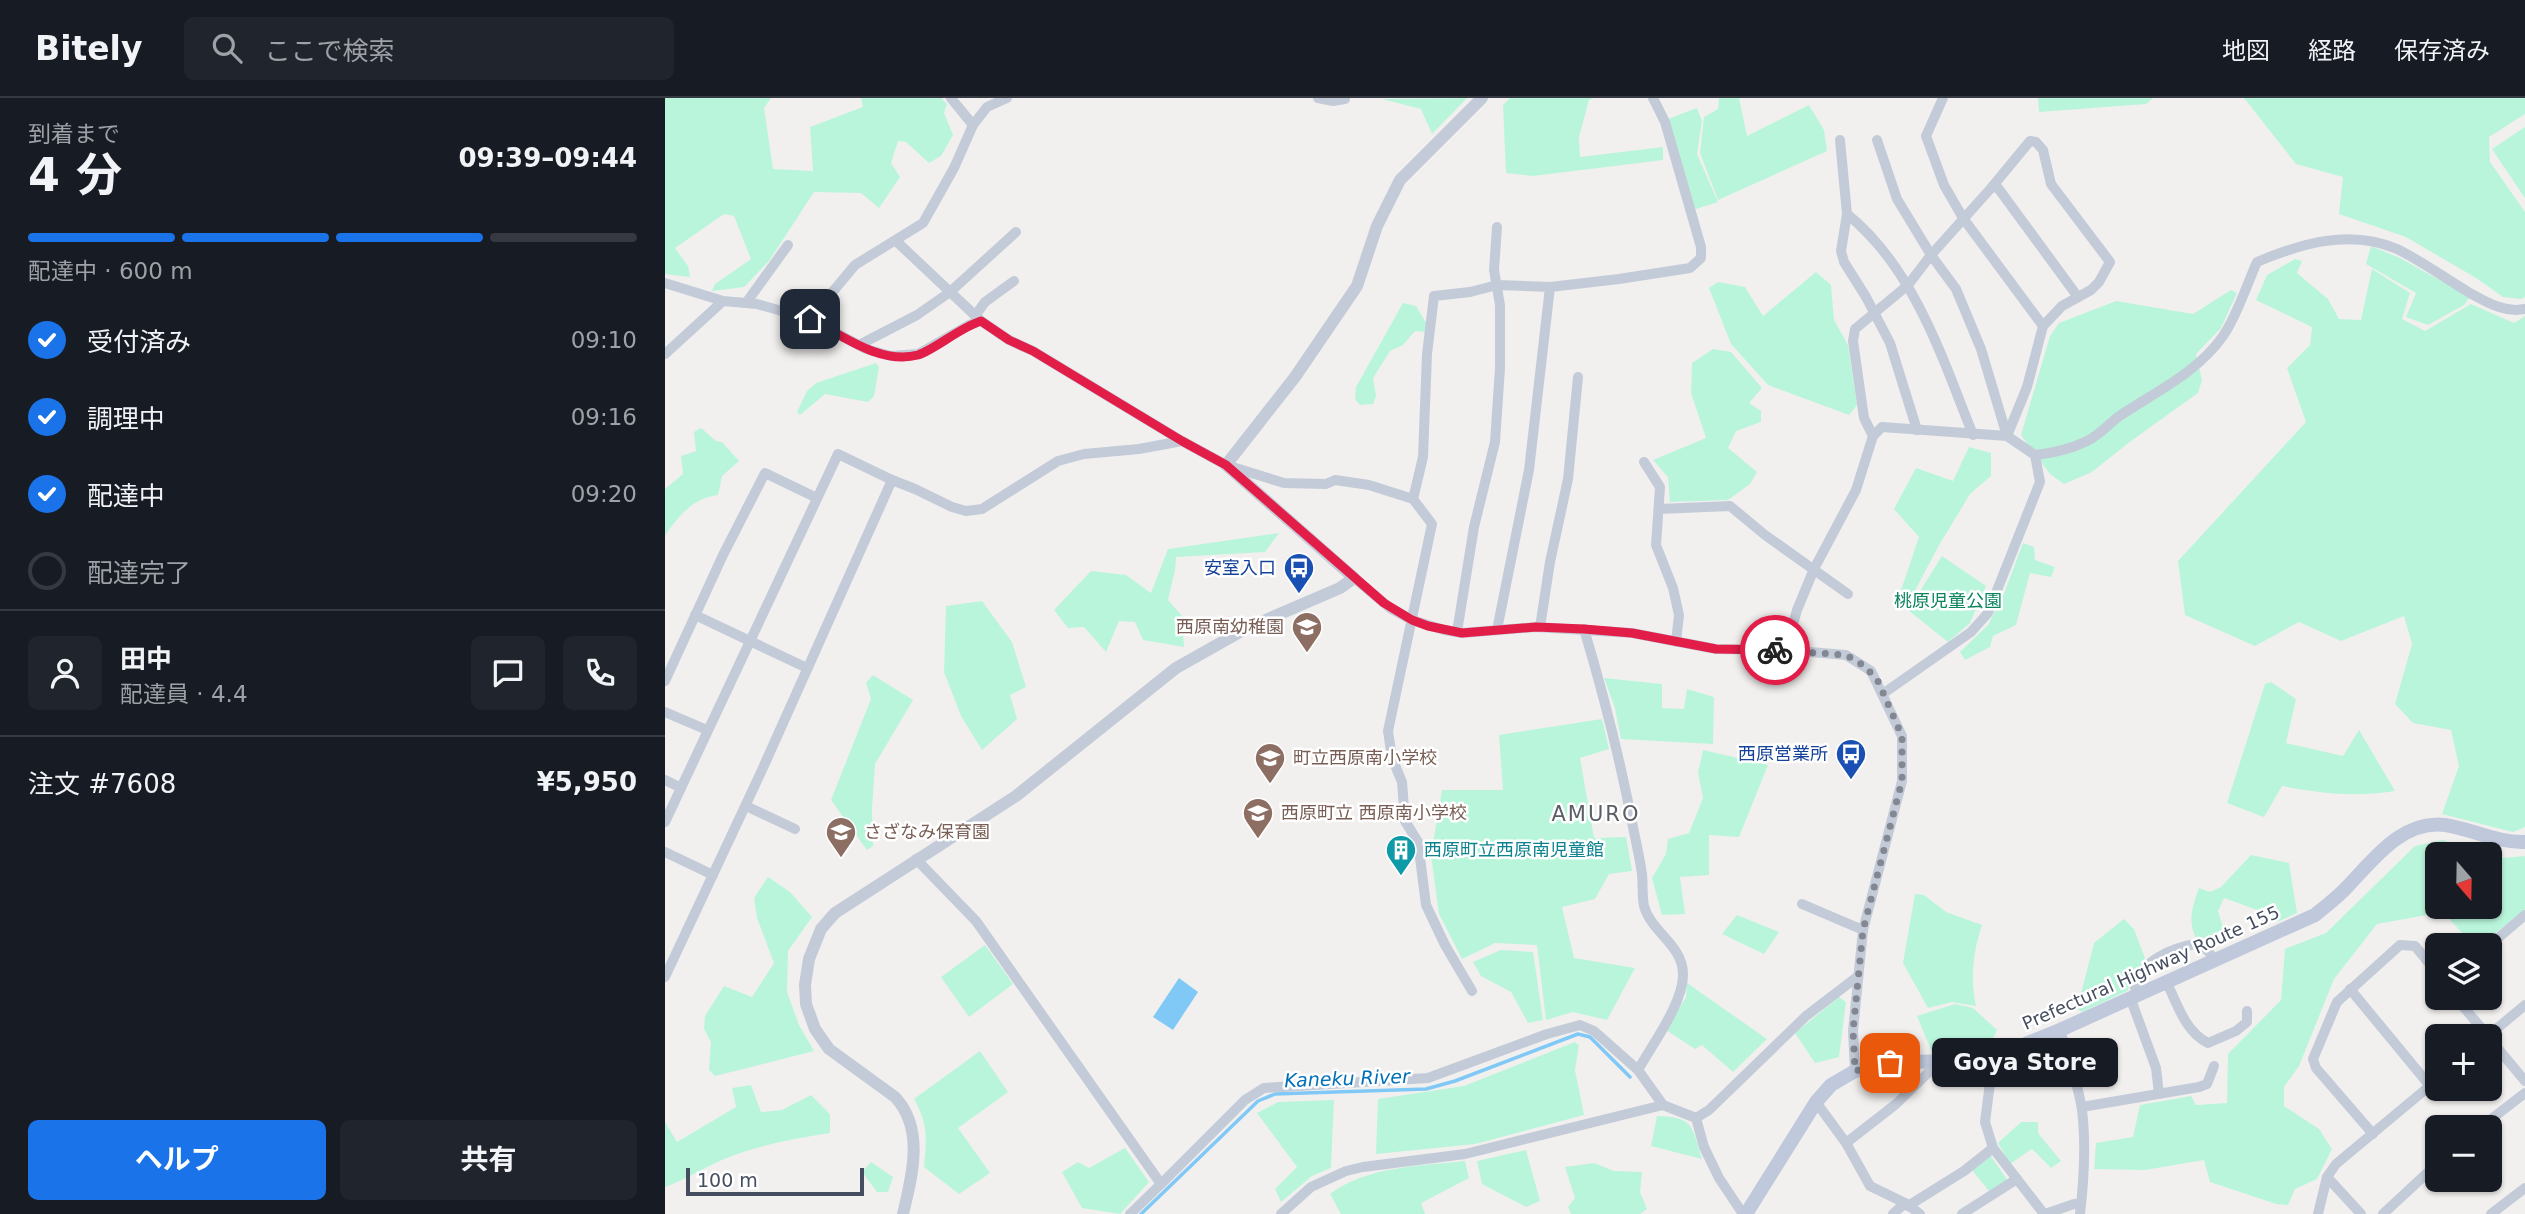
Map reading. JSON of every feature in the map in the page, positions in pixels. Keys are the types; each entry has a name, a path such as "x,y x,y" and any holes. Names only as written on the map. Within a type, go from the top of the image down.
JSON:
{"main road":[{"name":"Prefectural Highway Route 155","path":"1744,1214 1816,1102 1831,1085 1855,1071 1890,1063 1986,1058 2060,1030 2315,915 2349,885 2380,851 2399,837 2421,827 2432,824 2451,826 2490,837 2525,842"}],"street":[{"path":"951,98 973,125"},
{"path":"810,319 855,265 923,223 954,168 973,125 987,107 1007,98"},
{"path":"1318,98 1333,101 1345,99"},
{"path":"1226,465 1295,377 1357,286 1377,226 1399,180 1482,98"},
{"path":"1413,499 1423,457 1427,354 1434,296 1470,292 1497,285 1550,287 1690,268 1700,258 1701,247 1665,122 1653,98"},
{"path":"1943,98 1926,136 1944,185 1963,218 2043,326"},
{"path":"1840,140 1847,214 1841,251 1844,262 1891,343 1917,430"},
{"path":"1877,140 1897,199 1931,255 1956,289 1981,349 2007,436"},
{"path":"1873,436 1864,418 1853,341 1855,330 1908,285 2030,141 2036,142 2043,150 2051,184 2110,262 2099,282 2091,290 2062,306 2043,326 2027,387 2007,436"},
{"path":"1992,187 1999,188 2078,297"},
{"path":"1847,214 1866,229 1908,285 1937,345 1973,435"},
{"path":"1457,632 1474,527 1495,442 1500,368 1500,305 1494,270 1497,227"},
{"path":"859,345 917,315 950,292 1016,232"},
{"path":"1786,650 1797,610 1814,569 1856,490 1873,436 1881,427 2007,436 2035,455 2054,453 2085,442 2118,417 2185,374 2209,353 2225,333 2257,262 2283,251 2344,237 2363,239 2396,249 2497,308 2525,310"},
{"path":"896,241 978,318 1009,340 1033,351 1226,465 1285,483 1326,484 1335,480 1370,485 1413,499 1432,524 1388,731 1392,758 1402,782 1405,821 1418,842 1426,905 1445,946 1472,991"},
{"path":"746,303 788,245"},
{"path":"665,283 723,301 746,303 810,319 859,345 891,356 918,355 968,325 978,318 985,302 1014,281"},
{"path":"1497,631 1529,470 1550,287"},
{"path":"665,354 723,301"},
{"path":"1540,627 1550,562 1568,479 1578,377"},
{"path":"665,822 838,454 892,481 966,511 982,509 1058,461 1084,454 1139,449 1182,441"},
{"path":"1884,693 1971,632 1988,613 2040,482 2035,455"},
{"path":"1644,462 1660,487 1656,545 1673,588 1679,615 1676,642"},
{"path":"1226,465 1354,578 1390,608 1412,620 1457,632 1540,627 1584,629 1632,633 1716,649 1786,650 1846,655 1871,671 1884,693 1902,736 1902,781 1863,930 1853,1031 1855,1071"},
{"path":"665,681 765,473 817,498"},
{"path":"665,977 746,806 892,481"},
{"path":"1659,509 1730,506 1765,535 1848,594"},
{"path":"903,1214 913,1154 912,1127 907,1115 894,1097 845,1063 822,1041 806,1004 805,985 814,944 835,913 1016,796 1176,668 1247,628 1341,588 1354,578"},
{"path":"695,615 807,668"},
{"path":"1584,629 1607,704 1640,861 1644,907 1679,954 1682,963 1680,993 1638,1070"},
{"path":"665,712 707,730"},
{"path":"665,780 681,788"},
{"path":"746,806 795,829"},
{"path":"665,852 713,875"},
{"path":"916,859 976,921 1161,1184"},
{"path":"1802,904 1863,930"},
{"path":"2502,935 2525,915"},
{"path":"2159,1094 2157,1068 2134,995 2136,980 2168,951 2195,944 2207,950 2215,960"},
{"path":"2373,1134 2316,1068 2313,1059 2337,1002 2350,989 2400,946 2415,946 2425,958"},
{"path":"1696,1118 1709,1110 1806,1016 1857,976"},
{"path":"2166,981 2189,1027 2198,1038 2209,1043 2236,1031 2247,1022 2247,1011"},
{"path":"2350,989 2425,1073"},
{"path":"2502,1025 2525,1005"},
{"path":"2466,1010 2478,1024"},
{"path":"1130,1214 1245,1100 1264,1088 1428,1078 1547,1034 1580,1025 1594,1031 1638,1070 1663,1105 1696,1118"},
{"path":"2060,1030 2082,1107 2084,1138 2080,1209"},
{"path":"2502,1053 2525,1081"},
{"path":"1986,1058 1990,1083 1985,1122 1993,1148 2045,1214 2074,1204 2080,1209"},
{"path":"1846,1143 1896,1104 1933,1068 1935,1062"},
{"path":"2082,1107 2204,1086 2214,1066"},
{"path":"2318,1214 2327,1177 2336,1164 2425,1091"},
{"path":"2497,1115 2525,1093"},
{"path":"1816,1102 1846,1143 1870,1186 1907,1204 1920,1214"},
{"path":"1281,1214 1311,1187 1346,1171 1465,1154 1663,1105"},
{"path":"1696,1118 1704,1147 1719,1178 1744,1214"},
{"path":"1893,1214 1963,1171 1993,1148"},
{"path":"2383,1214 2425,1175"},
{"path":"2327,1177 2361,1214"},
{"path":"1962,1214 2017,1179"},
{"path":"2491,1214 2525,1188"}],"green space":[{"path":"665,98 771,98 764,108 773,169 813,171 810,127 863,107 861,98 941,98 947,104 944,113 953,135 941,156 929,163 906,142 898,141 891,163 900,177 879,208 861,193 814,192 769,261 744,287 712,291 715,284 751,259 734,216 724,214 675,248 688,266 690,277 665,274"},
{"path":"1467,98 1432,134 1421,109 1382,99"},
{"path":"1510,98 1594,98 1589,100 1579,137 1580,157 1663,147 1663,160 1533,176 1506,173 1503,105"},
{"path":"1719,98 1739,98 1747,136 1809,105 1824,130 1827,151 1718,200 1700,153 1704,117 1718,109"},
{"path":"2038,98 2153,98 2146,104 2039,112"},
{"path":"2244,98 2525,98 2525,114 2489,137 2490,162 2525,212 2525,297 2503,297 2406,237 2339,214 2343,177 2296,164"},
{"path":"1697,108 1702,121 1697,154 1718,202 1693,210 1668,119"},
{"path":"2525,127 2525,198 2492,149"},
{"path":"2371,246 2400,258 2470,297 2464,305 2428,325 2406,317 2416,293 2366,264"},
{"path":"2295,259 2302,261 2297,273 2328,299 2339,319 2361,320 2372,269 2410,293 2402,319 2425,331 2471,304 2514,323 2525,316 2525,827 2513,832 2442,814 2459,766 2451,730 2413,723 2395,704 2412,644 2404,616 2341,641 2299,622 2255,646 2185,615 2178,561 2306,422 2287,368 2310,345 2312,327 2256,300 2267,275"},
{"path":"1816,272 1831,285 1834,320 1848,345 1857,405 1849,415 1768,385 1731,344 1709,288 1718,282 1745,287 1763,316"},
{"path":"2231,290 2237,293 2221,328 2196,354 2202,380 2198,393 2092,472 2064,484 2050,474 2021,435 2050,336 2059,323 2116,301 2193,314"},
{"path":"1403,303 1416,306 1429,328 1425,332 1415,331 1403,345 1390,351 1373,378 1376,396 1373,404 1360,405 1355,399 1356,387"},
{"path":"1713,349 1731,352 1762,388 1749,403 1761,411 1761,422 1736,431 1728,448 1757,472 1750,484 1728,500 1670,502 1668,477 1653,460 1706,438 1691,393 1692,363"},
{"path":"876,363 879,367 874,396 868,402 825,394 800,415 797,412 807,391 816,383"},
{"path":"701,428 716,441 722,442 739,461 722,476 718,495 701,500 687,509 665,536 665,489 683,474 681,456 696,451 694,432"},
{"path":"1969,447 1991,453 1991,476 1970,494 1909,602 1898,599 1919,537 1894,509 1916,468 1953,481"},
{"path":"1279,533 1265,552 1176,557 1168,600 1182,616 1184,647 1143,640 1135,622 1119,621 1106,652 1084,627 1068,628 1054,610 1091,571 1126,575 1151,593 1168,549"},
{"path":"2023,543 2034,547 2035,560 2055,567 2051,577 2030,573 2016,625 1993,636 1990,647 1965,660 1960,652 1988,625 2005,591"},
{"name":"桃原児童公園","path":"1942,556 1986,586 1970,623 1948,642 1908,610"},
{"path":"982,601 1012,642 1026,687 1010,695 1017,719 982,750 961,716 944,672 946,606"},
{"path":"873,675 913,700 875,764 873,846 867,850 831,800 871,699 866,683"},
{"path":"1604,678 1662,684 1662,708 1684,709 1687,689 1714,697 1713,744 1621,739 1615,708"},
{"path":"2271,682 2296,699 2286,743 2343,756 2359,730 2395,791 2339,794 2282,786 2264,817 2227,803 2265,684"},
{"path":"1602,719 1609,749 1580,758 1594,838 1626,837 1632,871 1609,874 1595,899 1562,907 1574,958 1635,968 1607,1020 1573,1012 1546,1020 1537,945 1495,943 1462,959 1439,914 1431,855 1442,790 1503,790 1499,735"},
{"path":"1703,750 1768,765 1739,837 1709,835 1709,875 1680,877 1685,914 1662,915 1652,878 1666,854 1668,839 1689,833 1703,798 1698,773"},
{"path":"2425,844 2425,915 2377,924 2334,979 2299,1066 2284,1087 2284,1106 2319,1129 2332,1149 2317,1179 2295,1189 2288,1205 2276,1204 2210,1182 2204,1160 2145,1170 2094,1169 2096,1143 2133,1137 2140,1105 2191,1096 2196,1105 2227,1103 2228,1054 2281,1000 2285,949 2326,933 2415,846"},
{"path":"2251,855 2289,863 2297,913 2277,922 2260,911 2224,898 2218,911 2224,930 2220,938 2196,938 2191,919 2199,888 2210,892 2221,887"},
{"path":"2525,856 2525,909 2496,933 2462,933 2449,919 2503,919 2503,858"},
{"path":"768,877 790,892 812,917 788,951 787,992 799,1025 814,1051 715,1076 709,1070 711,1042 704,1029 705,1016 724,986 752,997 774,963 757,918 754,898"},
{"path":"1915,894 1924,895 1946,912 1982,925 1973,965 1976,1006 1952,1002 1928,1008 1903,963"},
{"path":"1737,915 1779,932 1764,954 1722,934"},
{"path":"2124,919 2134,929 2145,958 2127,991 2082,1012 2077,1009 2094,943"},
{"path":"985,945 1013,984 969,1017 941,977"},
{"path":"1501,950 1533,952 1543,1020 1528,1023 1511,992 1481,976 1473,962"},
{"path":"1687,983 1767,1039 1733,1072 1702,1045 1695,1049 1666,1030 1686,997"},
{"path":"1839,997 1846,1002 1839,1057 1815,1063 1795,1033"},
{"path":"1955,1004 1973,1008 1997,1030 1988,1049 1933,1055 1917,1016"},
{"path":"1575,1042 1579,1045 1575,1070 1584,1115 1475,1144 1376,1154 1378,1099 1464,1086"},
{"path":"980,1051 1008,1092 958,1128 990,1173 959,1194 924,1167 925,1132 922,1116 914,1099"},
{"path":"751,1085 761,1112 782,1110 811,1095 830,1114 830,1133 779,1142 741,1153 665,1187 665,1122 677,1142 736,1107 732,1088"},
{"path":"1334,1100 1331,1168 1312,1176 1281,1202 1275,1189 1297,1167 1257,1113 1278,1102"},
{"path":"1657,1116 1685,1121 1693,1131 1702,1159 1651,1146"},
{"path":"2021,1122 2038,1122 2038,1133 2061,1161 2051,1168 2032,1149 2010,1164 1998,1143"},
{"path":"1125,1148 1149,1182 1120,1214 1082,1208 1062,1172 1078,1162 1089,1168"},
{"path":"1526,1150 1540,1201 1526,1207 1482,1184 1477,1161"},
{"path":"1990,1155 2008,1181 1989,1191 1971,1169"},
{"path":"1465,1161 1469,1178 1421,1203 1425,1214 1341,1214 1330,1194 1377,1173"},
{"path":"871,1162 893,1177 888,1192 877,1192 862,1172"},
{"path":"1594,1163 1614,1171 1642,1172 1640,1192 1647,1209 1640,1214 1571,1214 1568,1207 1575,1198 1565,1167"}],"water":[{"path":"1179,978 1198,992 1173,1030 1153,1017"}],"waterway":[{"name":"Kaneku River","path":"1141,1214 1258,1101 1275,1094 1426,1089 1455,1081 1578,1034 1590,1037 1630,1077"}],"way so far":[{"path":"1775,650 1846,655 1863,665 1877,679 1902,736 1902,781 1863,930 1853,1031 1855,1071 1890,1063"}],"place":[{"name":"安室入口","path":"1299,595"},
{"name":"西原南幼稚園","path":"1307,654"},
{"name":"西原営業所","path":"1851,781"},
{"name":"町立西原南小学校","path":"1270,785"},
{"name":"西原町立 西原南小学校","path":"1258,840"},
{"name":"さざなみ保育園","path":"841,859"},
{"name":"西原町立西原南児童館","path":"1401,877"},
{"name":"Goya Store","path":"1890,1063"}],"district":[{"name":"AMURO","path":"1596,814"}],"route":[{"path":"810,319 866,349 891,356 918,355 968,325 981,321 1009,340 1033,351 1226,465 1390,608 1428,626 1462,633 1536,627 1584,629 1632,633 1716,649 1775,650"}]}
